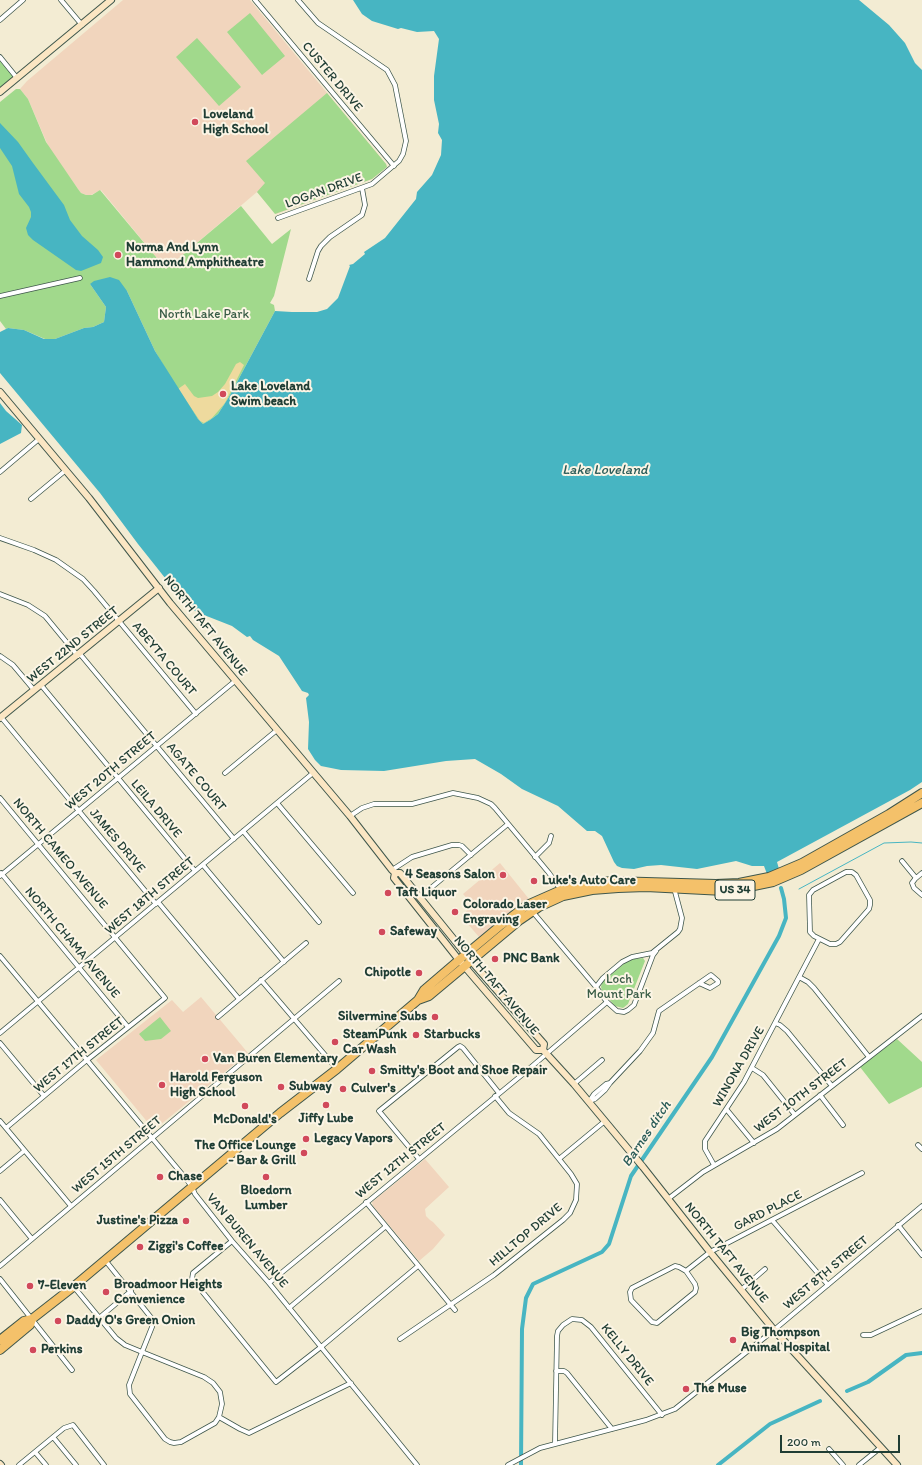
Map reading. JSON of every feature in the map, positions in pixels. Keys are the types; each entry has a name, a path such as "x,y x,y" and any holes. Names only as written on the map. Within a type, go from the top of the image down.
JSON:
{"highway":[{"name":"US 34","path":"674,885 739,883 769,877 802,863 889,814 922,793"},
{"name":"US 34","path":"0,1340 24,1321 32,1319 73,1287 280,1113 337,1069 418,1000 429,996 469,957 508,929 530,908 583,884 611,881 674,885 724,891 773,882 801,870 922,803"},
{"name":"US 34","path":"0,1350 30,1325 32,1319"}],"main road":[{"path":"0,92 111,0"},
{"name":"NORTH TAFT AVENUE","path":"0,392 66,470 159,588 350,816 394,871 400,873 469,957 544,1044 544,1052"},
{"name":"WEST 22ND STREET","path":"0,718 159,588"},
{"name":"NORTH TAFT AVENUE","path":"394,871 394,878 462,964 536,1050 544,1052 589,1101 774,1330 897,1465"}],"street":[{"path":"0,20 24,0"},
{"path":"61,0 82,25"},
{"name":"CUSTER DRIVE","path":"255,0 394,166"},
{"name":"LOGAN DRIVE","path":"278,218 376,182 401,158 406,139 392,77 383,67 318,23 298,0"},
{"path":"0,58 18,78"},
{"path":"309,279 321,246 330,237 362,215 365,205 362,188"},
{"path":"0,296 80,278"},
{"path":"0,472 39,439"},
{"path":"31,499 66,470"},
{"name":"ABEYTA COURT","path":"0,538 34,550 67,566 94,590 196,714"},
{"name":"AGATE COURT","path":"0,594 28,605 45,616 157,746 234,839"},
{"path":"0,656 13,665 34,690"},
{"name":"WEST 20TH STREET","path":"0,874 236,681"},
{"name":"LEILA DRIVE","path":"41,685 195,871"},
{"name":"JAMES DRIVE","path":"0,718 240,999"},
{"path":"225,773 277,730"},
{"name":"WEST 18TH STREET","path":"0,1033 313,773"},
{"path":"350,816 370,804 412,804 454,793 485,800 495,808 562,893"},
{"name":"NORTH CAMEO AVENUE","path":"0,798 165,998"},
{"path":"277,803 353,893"},
{"path":"420,898 508,824"},
{"path":"243,832 319,922"},
{"path":"535,857 550,843 551,836"},
{"path":"394,871 412,857 452,845 459,844 471,855"},
{"path":"902,861 916,878"},
{"path":"203,865 284,962"},
{"path":"846,872 852,872 856,875 870,900 869,908 838,943 830,944 819,939 812,934 809,929 810,893 846,872"},
{"path":"922,873 912,881 912,885 922,895"},
{"name":"NORTH CHAMA AVENUE","path":"0,874 128,1027"},
{"path":"596,987 605,976 628,959 649,955 656,951 680,929 682,918 674,885"},
{"path":"530,908 607,1002 614,1009 620,1012 624,1012 631,1008 656,951"},
{"name":"WINONA DRIVE","path":"714,1166 705,1149 706,1138 727,1110 752,1068 819,939"},
{"path":"218,1017 306,943"},
{"name":"VAN BUREN AVENUE","path":"0,956 152,1138 192,1187 195,1194 232,1241 269,1283 418,1465"},
{"path":"799,977 808,982 814,988 869,1057"},
{"path":"261,980 337,1069"},
{"name":"WEST 15TH STREET","path":"0,1266 339,982"},
{"path":"589,1101 595,1099 605,1090 640,1051 653,1033 660,1011 700,983"},
{"name":"WEST 17TH STREET","path":"6,1128 87,1060 165,998"},
{"name":"WEST 12TH STREET","path":"269,1283 499,1093 544,1052 607,1002"},
{"name":"WEST 10TH STREET","path":"668,1199 686,1184 714,1166 777,1129 921,1018"},
{"path":"775,1023 787,1030 832,1086"},
{"path":"0,1043 44,1096"},
{"path":"419,1159 379,1111 460,1046 499,1093"},
{"path":"574,1084 602,1060"},
{"path":"752,1068 766,1078 795,1115"},
{"name":"HILLTOP DRIVE","path":"400,1339 494,1275 570,1213 576,1200 577,1184 571,1174 539,1134 510,1113 495,1096"},
{"path":"820,1096 843,1125"},
{"path":"727,1110 754,1143"},
{"path":"0,1121 71,1206"},
{"path":"559,1159 605,1122"},
{"path":"918,1145 922,1149"},
{"path":"0,1171 24,1151"},
{"name":"GARD PLACE","path":"686,1271 710,1252 862,1173"},
{"path":"0,1200 32,1239"},
{"path":"366,1202 454,1310"},
{"name":"WEST 8TH STREET","path":"508,1465 540,1448 662,1415 675,1409 774,1330 922,1206"},
{"path":"772,1220 828,1285"},
{"path":"898,1226 922,1255"},
{"path":"289,1308 385,1227"},
{"path":"232,1241 193,1273 192,1279 274,1382 278,1382 418,1266"},
{"path":"73,1287 116,1338 125,1345 142,1352 204,1377 213,1383 220,1392 222,1404 219,1417 209,1427 181,1442 170,1442 165,1438 130,1394 129,1389 142,1352 152,1327 153,1320 106,1260"},
{"path":"675,1266 686,1271 695,1284 695,1292 657,1323 649,1320 631,1300 630,1292 632,1288 675,1266"},
{"path":"741,1290 765,1269"},
{"path":"0,1280 72,1370"},
{"path":"99,1318 131,1291"},
{"path":"863,1334 871,1335 922,1311"},
{"name":"KELLY DRIVE","path":"556,1371 558,1334 563,1325 569,1320 582,1320 591,1327 662,1415"},
{"path":"555,1444 556,1371 564,1371 567,1373 612,1429"},
{"path":"219,1417 249,1433 351,1383"},
{"path":"19,1465 64,1428 72,1425 104,1465"},
{"path":"53,1437 76,1465"},
{"path":"858,1465 880,1448"},
{"path":"829,1449 843,1465"},
{"path":"35,1452 46,1465"}],"shaded area":[{"name":"Loveland High School","path":"123,0 250,0 387,167 372,179 276,214 257,192 166,269 101,190 91,195 81,193 49,148 28,99 20,89 27,81"},
{"path":"500,863 529,899 516,907 479,937 461,916 473,905 463,894"},
{"path":"201,997 248,1053 154,1130 96,1060 172,1000 183,1012"},
{"path":"425,1159 449,1187 425,1209 426,1216 445,1235 433,1249 419,1261 373,1206 372,1202"}],"green space":[{"path":"250,13 285,56 262,75 227,32"},
{"path":"197,38 241,87 219,106 176,57"},
{"path":"0,57 17,78 0,92"},
{"name":"North Lake Park","path":"16,89 20,89 28,99 46,142 81,193 92,195 100,190 166,269 241,206 272,244 291,229 274,296 270,303 274,305 275,311 229,397 218,414 210,420 203,424 198,419 172,380 155,351 127,291 90,284 106,307 104,322 55,339 45,339 24,330 6,329 0,321 0,102"},
{"path":"327,93 387,167 372,179 275,214 257,192 265,183 246,161"},
{"name":"Loch Mount Park","path":"643,958 645,961 628,1004 623,1008 615,1006 602,991 602,982 626,962"},
{"path":"160,1017 171,1031 161,1039 145,1041 139,1034"},
{"path":"897,1039 922,1062 922,1087 889,1104 860,1067"}],"sand":[{"name":"Lake Loveland Swim beach","path":"240,362 244,365 225,403 212,418 204,423 200,421 178,389 185,384 194,396 198,398 212,396 225,384 236,364"}],"water":[{"name":"Lake Loveland","path":"353,0 859,0 889,25 905,43 915,63 922,70 922,782 910,790 777,862 779,869 767,874 764,866 752,866 736,861 697,869 661,865 634,869 622,868 617,866 614,862 602,836 595,831 587,831 558,806 522,789 501,774 475,759 446,761 384,771 341,770 321,766 308,749 309,722 306,698 309,695 308,693 302,691 279,656 253,640 250,636 247,637 232,626 195,611 181,598 100,493 0,373 0,332 8,328 24,330 44,339 55,339 104,322 106,307 90,284 94,281 110,277 119,280 127,291 155,351 198,419 203,424 218,414 229,397 275,311 317,312 327,309 338,298 350,266 349,265 353,264 365,254 364,252 385,238 416,199 417,192 432,175 441,155 442,140 438,133 439,124 434,100 434,76 439,39 434,31 417,32 401,28 398,29 372,21 362,14"},
{"path":"0,123 18,142 64,205 70,220 82,236 98,250 103,257 101,263 81,271 76,270 28,235 26,228 31,217 31,212 19,194 12,166 0,148"},
{"path":"0,403 6,411 22,425 21,433 0,444"}],"waterway":[{"path":"799,889 884,843 922,843"},
{"name":"Barnes ditch","path":"521,1465 522,1329 526,1298 533,1284 602,1252 609,1244 631,1176 712,1057 779,936 786,918 781,888"},
{"path":"847,1391 868,1382 906,1355 922,1353"},
{"path":"718,1465 770,1424 820,1401"}],"place":[{"name":"Loveland High School","path":"195,122"},
{"name":"Norma And Lynn Hammond Amphitheatre","path":"118,255"},
{"name":"Lake Loveland Swim beach","path":"223,394"},
{"name":"4 Seasons Salon","path":"503,875"},
{"name":"Luke's Auto Care","path":"534,881"},
{"name":"Taft Liquor","path":"388,893"},
{"name":"Colorado Laser Engraving","path":"455,912"},
{"name":"Safeway","path":"382,932"},
{"name":"PNC Bank","path":"495,959"},
{"name":"Chipotle","path":"419,973"},
{"name":"Silvermine Subs","path":"435,1017"},
{"name":"Starbucks","path":"416,1035"},
{"name":"SteamPunk Car Wash","path":"335,1042"},
{"name":"Van Buren Elementary","path":"205,1059"},
{"name":"Smitty's Boot and Shoe Repair","path":"372,1071"},
{"name":"Harold Ferguson High School","path":"162,1085"},
{"name":"Subway","path":"281,1087"},
{"name":"Culver's","path":"343,1089"},
{"name":"Jiffy Lube","path":"326,1105"},
{"name":"McDonald's","path":"245,1106"},
{"name":"Legacy Vapors","path":"306,1139"},
{"name":"The Office Lounge - Bar & Grill","path":"304,1153"},
{"name":"Chase","path":"160,1177"},
{"name":"Bloedorn Lumber","path":"266,1177"},
{"name":"Justine's Pizza","path":"186,1221"},
{"name":"Ziggi's Coffee","path":"140,1247"},
{"name":"7-Eleven","path":"30,1286"},
{"name":"Broadmoor Heights Convenience","path":"106,1292"},
{"name":"Daddy O's Green Onion","path":"58,1321"},
{"name":"Big Thompson Animal Hospital","path":"733,1340"},
{"name":"Perkins","path":"33,1350"},
{"name":"The Muse","path":"686,1389"}]}
